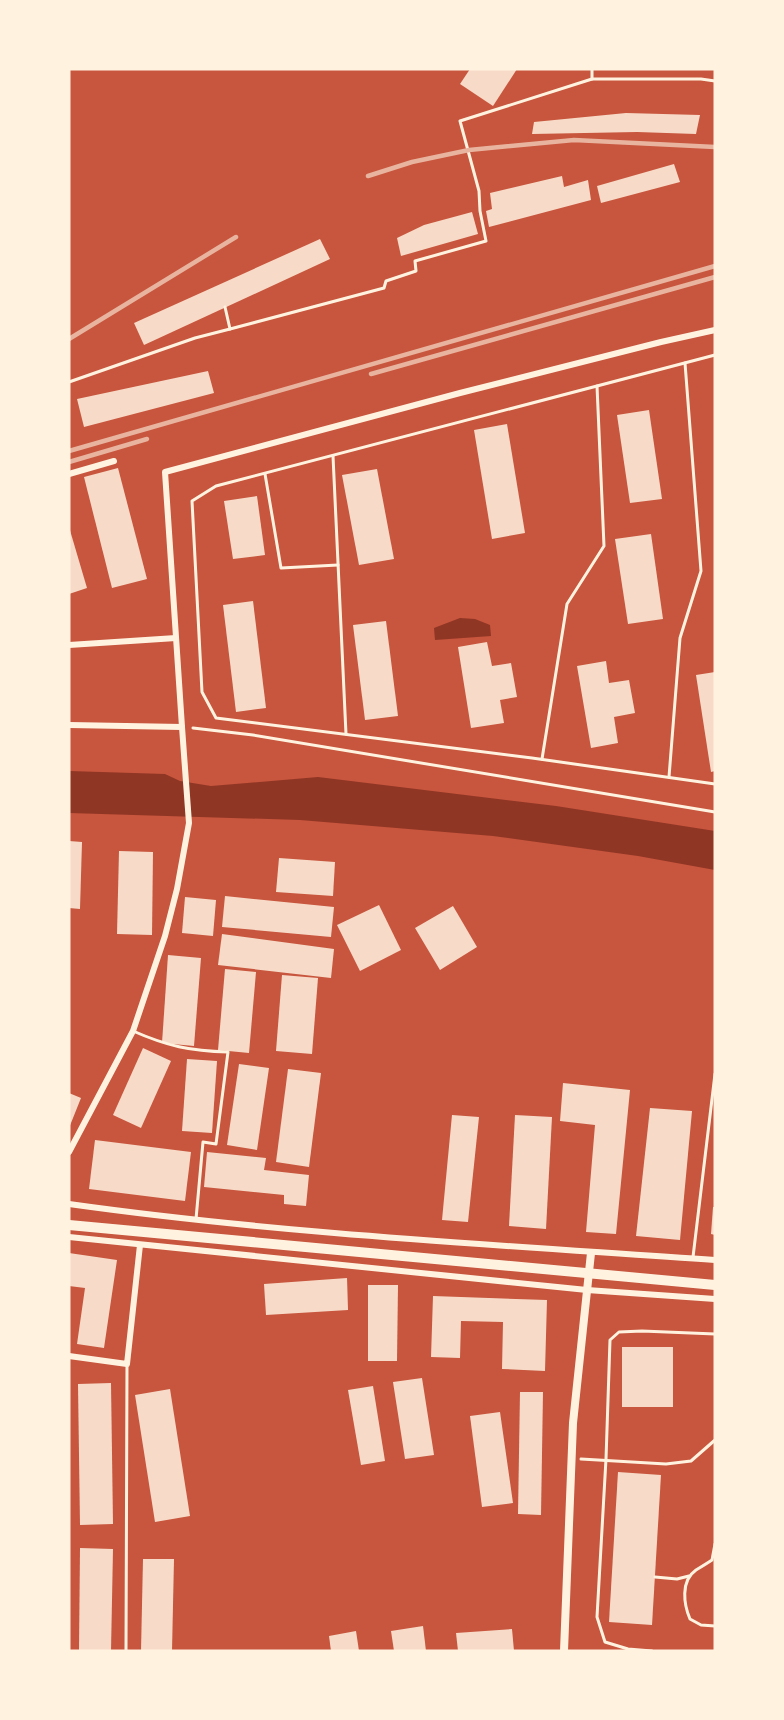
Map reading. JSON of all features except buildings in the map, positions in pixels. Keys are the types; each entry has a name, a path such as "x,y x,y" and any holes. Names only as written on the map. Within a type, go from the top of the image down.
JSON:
{"main road":[{"path":"69,1226 715,1285"}],"street":[{"path":"69,1152 133,1031 165,936 177,889 189,823 165,472 460,393 715,330"},
{"path":"69,474 114,461"},
{"path":"69,645 176,638"},
{"path":"69,724 182,727"},
{"path":"69,1204 196,1220 591,1253 715,1260"},
{"path":"69,1237 587,1290 715,1299"},
{"path":"69,1356 127,1364 140,1245"},
{"path":"564,1651 573,1424 591,1253"}],"lane":[{"path":"592,69 592,80"},
{"path":"69,382 195,338 384,288 386,281 416,271 415,261 486,241 479,191 460,121 592,80 715,81"},
{"path":"225,307 230,329"},
{"path":"715,355 216,486 192,501 202,692 216,718 542,759 715,784"},
{"path":"669,777 680,638 701,571 685,363"},
{"path":"542,759 567,604 604,546 597,386"},
{"path":"333,456 346,734"},
{"path":"265,474 281,568 338,565"},
{"path":"133,1031 162,1043 198,1051 228,1052 216,1144 202,1142 196,1220"},
{"path":"693,1259 715,1074"},
{"path":"126,1651 127,1364"}],"path":[{"path":"182,727 253,735 715,812"},
{"path":"652,1651 628,1649 605,1642 597,1617 610,1340 619,1332 642,1330 715,1334"},
{"path":"572,1458 666,1464 691,1461 715,1440"},
{"path":"655,1577 678,1579 689,1576 711,1560 715,1544"},
{"path":"689,1576 685,1600 690,1619 701,1624 715,1626"}],"shaded area":[{"path":"460,618 475,619 490,625 491,636 435,640 434,628"},
{"path":"69,771 165,774 180,781 211,786 318,777 556,806 715,831 715,870 638,856 493,836 300,820 69,813"}],"railway":[{"path":"368,176 412,162 469,150 574,140 715,147"},
{"path":"69,339 236,237"},
{"path":"69,451 715,266"},
{"path":"371,374 715,277"},
{"path":"69,462 147,439"}]}
